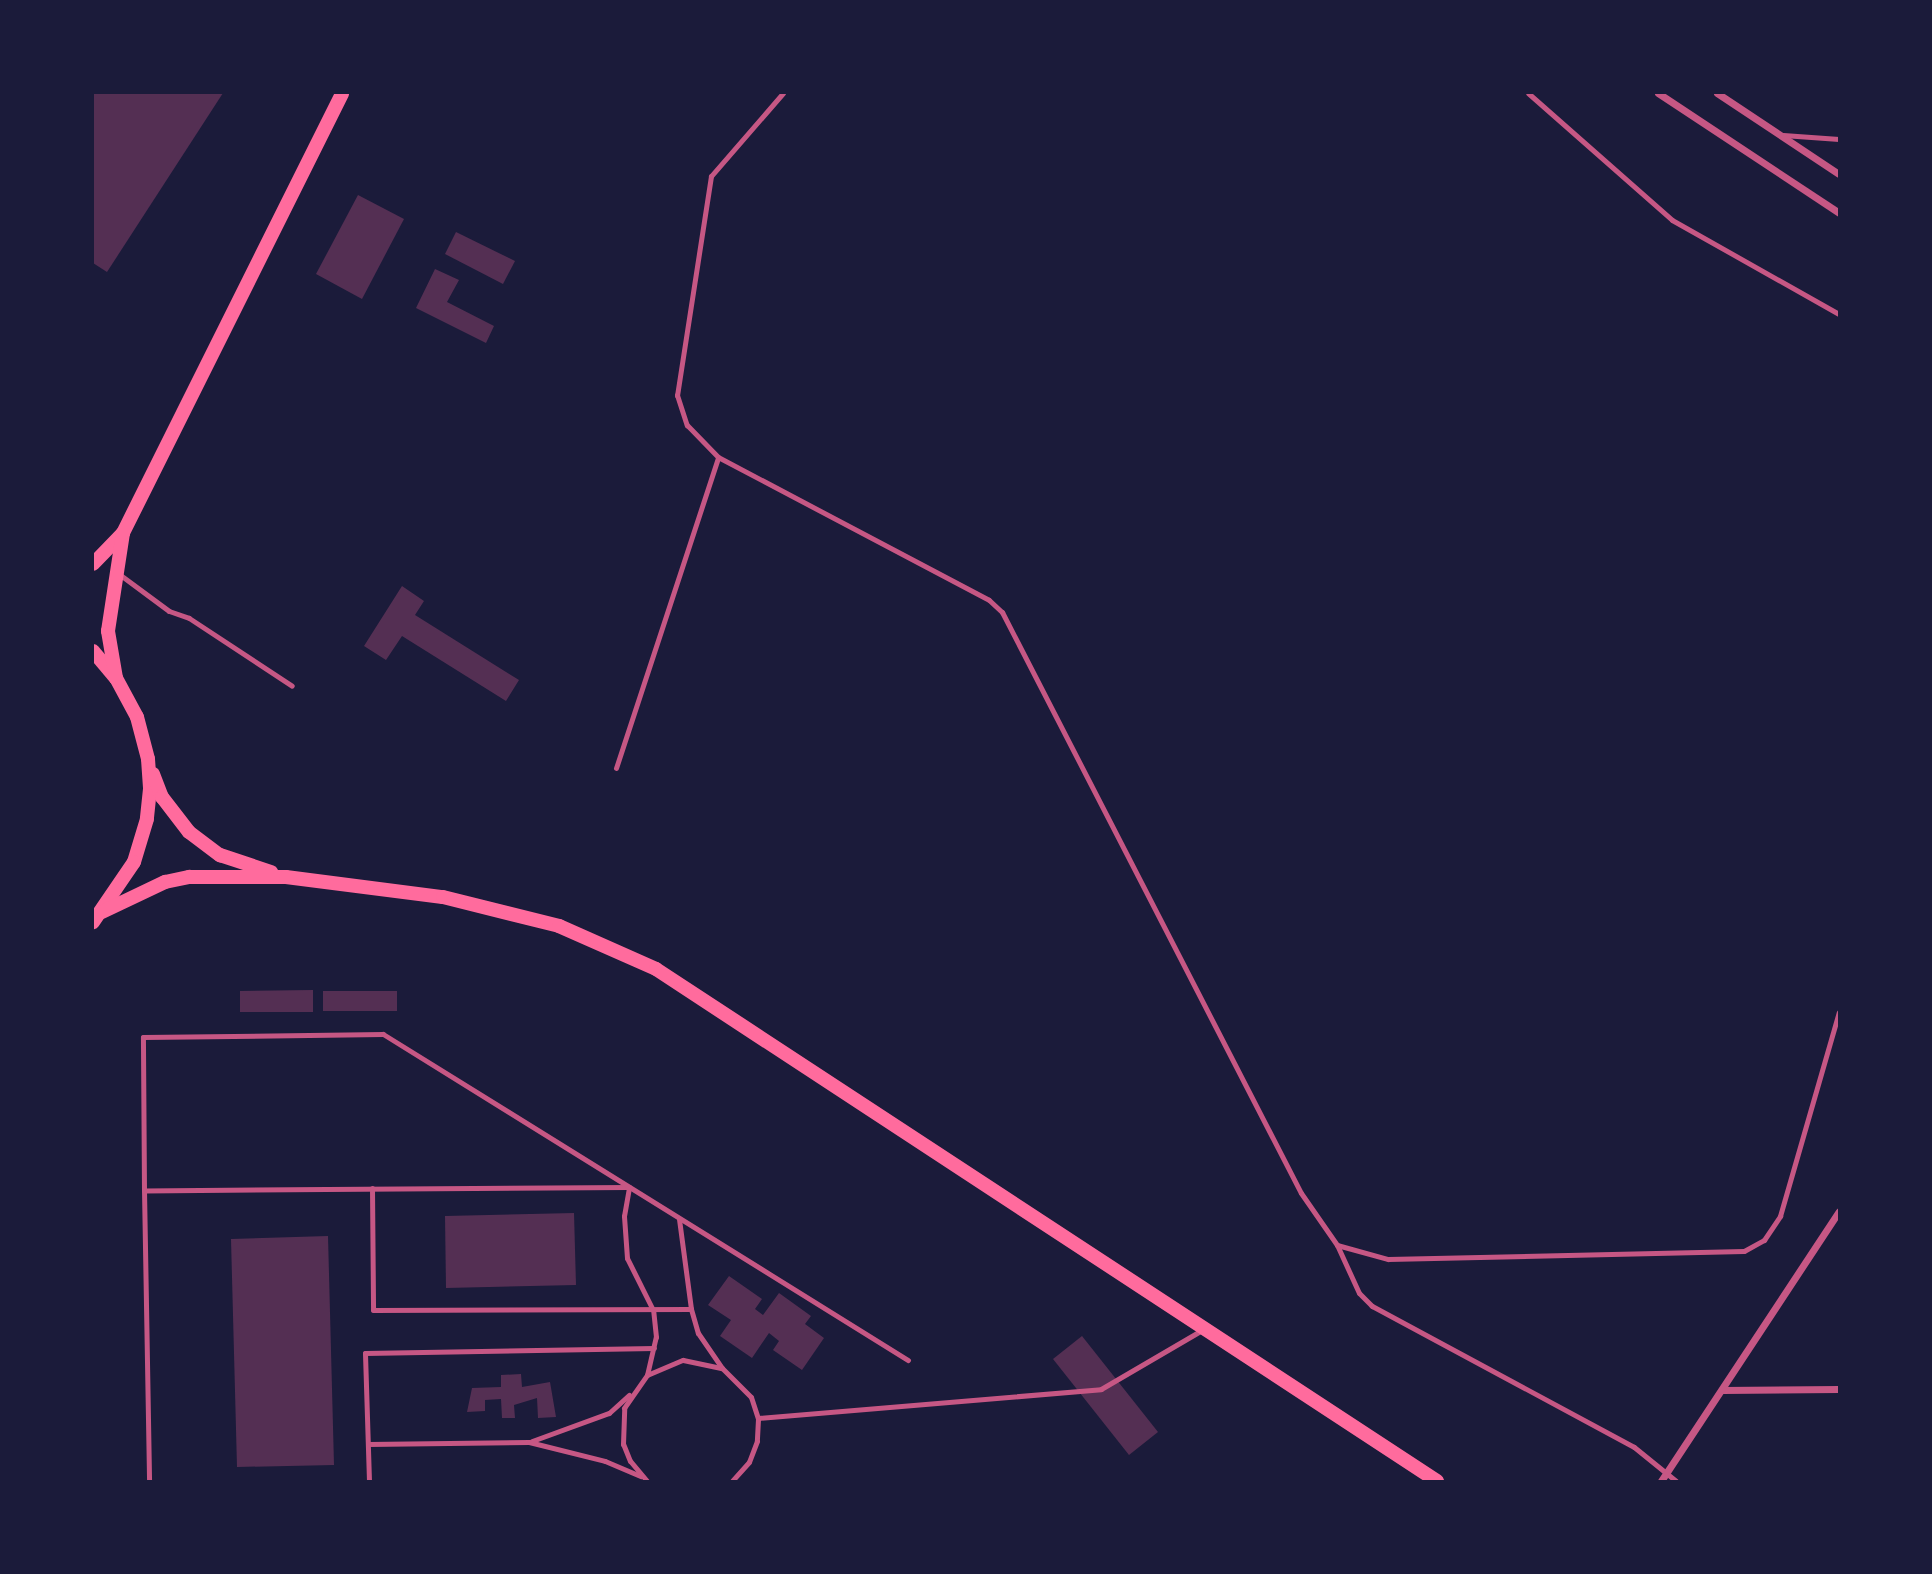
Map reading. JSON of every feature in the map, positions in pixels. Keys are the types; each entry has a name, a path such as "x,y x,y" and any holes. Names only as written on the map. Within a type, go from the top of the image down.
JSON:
{"main road":[{"path":"116,678 108,631 123,533 342,93"},
{"path":"93,563 123,533"},
{"path":"93,651 116,678 137,717 162,797 189,832 220,855 286,877"},
{"path":"97,917 120,888 139,848 149,804 148,759"},
{"path":"97,917 165,882 189,877 286,877 456,900 559,926 656,970 1437,1481"}],"street":[{"path":"1658,93 1839,213"},
{"path":"1717,93 1839,174"},
{"path":"1664,1478 1839,1211"},
{"path":"1722,1390 1839,1389"}],"lane":[{"path":"783,93 710,176 677,395 687,425 718,457 989,600 1002,612 1301,1193 1337,1245 1359,1293 1372,1306 1634,1447 1664,1478 1676,1481"},
{"path":"1528,93 1672,220 1839,314"},
{"path":"1780,135 1839,139"},
{"path":"616,768 718,457"},
{"path":"116,572 138,584 169,611 190,618 292,686"},
{"path":"1337,1245 1388,1259 1744,1251 1764,1240 1780,1216 1839,1012"},
{"path":"149,1481 144,1037 383,1034 908,1360"},
{"path":"144,1190 629,1187"},
{"path":"629,1187 624,1216 627,1258 653,1310 654,1348 647,1375"},
{"path":"372,1188 373,1310 691,1309"},
{"path":"679,1218 691,1309 698,1333 722,1368 751,1397 758,1418 753,1452 734,1481"},
{"path":"758,1418 1101,1390 1205,1328"},
{"path":"369,1481 365,1353 654,1348"},
{"path":"529,1442 609,1413 647,1375 683,1360 722,1368"},
{"path":"632,1391 621,1426 623,1444 640,1476"},
{"path":"368,1444 529,1442 605,1461 647,1481"}],"building":[{"path":"93,93 223,93 107,272 93,263"},
{"path":"358,195 404,219 362,299 316,274"},
{"path":"456,232 515,261 503,284 445,254"},
{"path":"435,269 459,280 447,302 494,326 486,343 416,308"},
{"path":"402,586 424,601 415,615 519,680 506,701 402,636 386,660 364,646"},
{"path":"313,990 313,1012 240,1012 240,991"},
{"path":"323,991 397,991 397,1011 323,1011"},
{"path":"574,1213 576,1285 446,1288 445,1216"},
{"path":"328,1236 334,1465 237,1467 231,1239"},
{"path":"729,1276 762,1299 755,1309 763,1315 779,1293 811,1316 805,1324 824,1338 802,1370 773,1350 779,1341 769,1333 752,1358 720,1336 731,1320 708,1305"},
{"path":"1082,1336 1158,1432 1129,1455 1053,1359"},
{"path":"521,1374 522,1387 550,1382 556,1417 538,1418 537,1398 514,1405 515,1418 502,1418 501,1399 485,1400 485,1411 467,1412 472,1388 501,1387 501,1375"}]}
